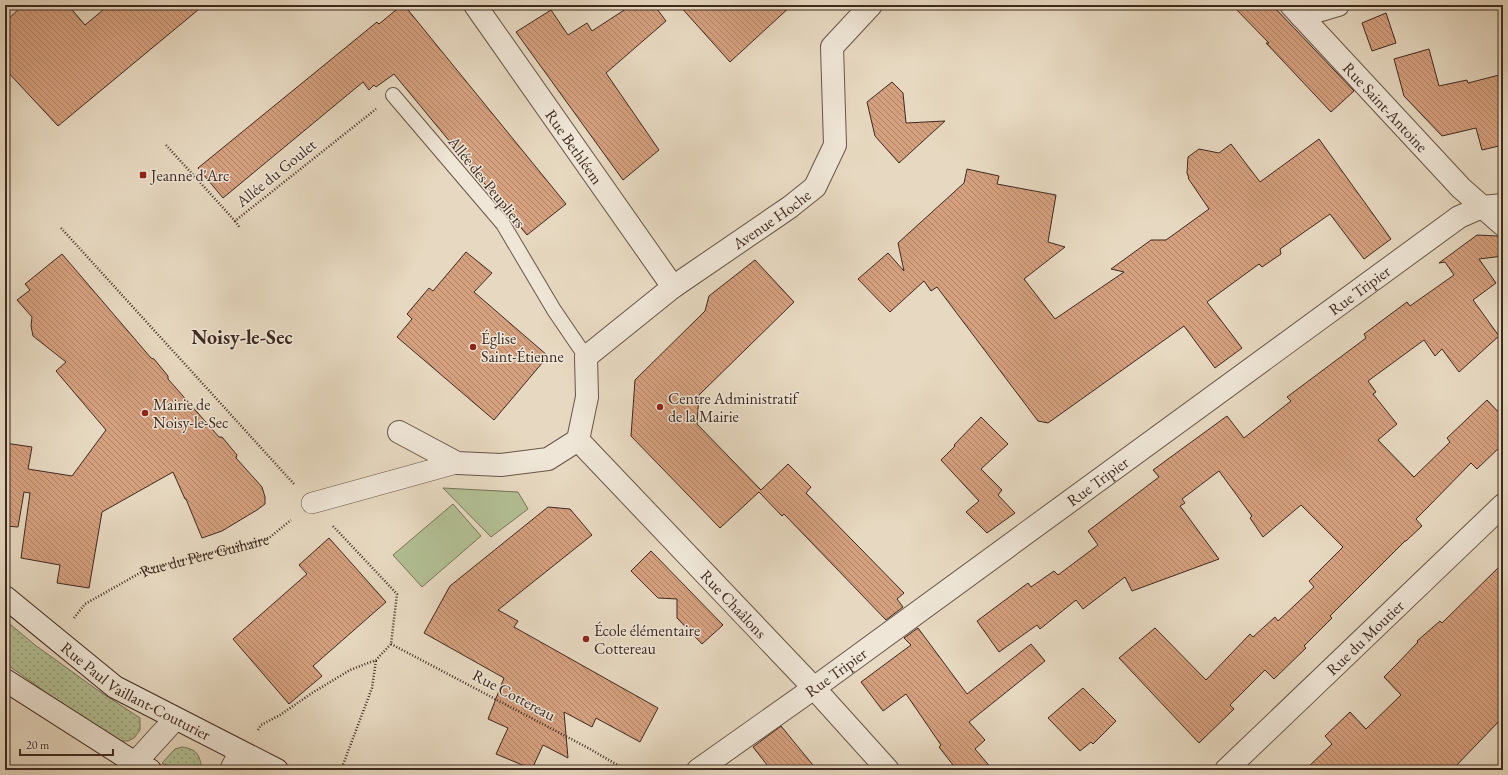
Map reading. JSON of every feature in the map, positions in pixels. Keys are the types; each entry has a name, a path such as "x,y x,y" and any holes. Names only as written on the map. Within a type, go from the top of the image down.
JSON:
{"street":[{"name":"Rue Bethléem","path":"475,5 674,288"},
{"name":"Avenue Hoche","path":"586,357 674,288 790,207 815,187 835,145 832,47 870,5"},
{"path":"1296,11 1338,5"},
{"name":"Rue Saint-Antoine","path":"1296,11 1461,188 1493,206 1503,225"},
{"name":"Rue Tripier","path":"698,770 814,688 1460,217 1493,206"},
{"path":"312,503 457,463 501,465 548,459 578,440 586,397 586,357"},
{"path":"400,432 457,463"},
{"name":"Rue Chaâlons","path":"578,440 814,688 888,770"},
{"name":"Rue du Moutier","path":"1226,770 1503,505"},
{"name":"Rue Paul Vaillant-Couturier","path":"5,597 56,640 115,686 176,719 235,761 277,770"},
{"path":"5,680 139,768 176,719"}],"lane":[{"name":"Allée des Peupliers","path":"393,95 503,224 554,310 586,357"}],"path":[{"name":"Allée du Goulet","path":"166,145 235,221 393,95"},
{"path":"235,221 240,228"},
{"path":"61,228 397,594 391,644 376,660 350,670 312,693 280,715 261,725 235,761"},
{"name":"Rue du Père Guihaire","path":"56,640 85,604 147,569 269,538 312,503"},
{"name":"Rue Cottereau","path":"391,644 590,749 626,770"},
{"path":"341,770 372,688 376,660"}],"green space":[{"path":"443,488 518,492 528,509 491,537"},
{"path":"453,504 481,536 422,587 393,555"},
{"path":"5,620 35,645 96,689 140,718 140,730 134,738 128,741 119,741 87,722 5,663"},
{"path":"182,747 191,749 197,754 202,770 177,770 162,763 175,749"}],"building":[{"path":"23,5 68,5 85,25 109,5 204,5 58,126 5,69 5,22"},
{"path":"402,5 404,5 566,204 527,235 394,74 376,87 374,85 369,90 363,82 223,198 198,168 377,22 379,24"},
{"path":"632,5 654,5 666,21 606,73 659,150 623,180 516,32 551,10 568,35 587,23 592,31"},
{"path":"679,5 792,5 730,62"},
{"path":"1232,5 1272,5 1354,91 1331,112 1266,43 1269,43"},
{"path":"1386,13 1396,43 1372,51 1362,23"},
{"path":"1429,49 1439,86 1467,80 1468,83 1503,74 1503,145 1482,150 1476,128 1442,136 1404,96 1394,59"},
{"path":"892,82 903,93 906,123 945,121 899,163 875,136 867,102"},
{"path":"1319,139 1391,239 1364,259 1330,214 1280,249 1281,254 1262,267 1259,264 1207,302 1242,348 1215,368 1184,326 1048,423 1038,421 937,287 931,291 924,281 890,312 858,279 888,253 904,271 898,243 964,183 967,169 999,176 997,184 1056,195 1048,242 1065,247 1024,279 1055,319 1124,272 1111,269 1151,240 1166,240 1209,209 1188,178 1187,173 1188,157 1199,149 1219,153 1231,144 1260,182"},
{"path":"1477,235 1503,237 1503,256 1479,259 1496,283 1473,300 1499,336 1459,372 1442,349 1435,356 1424,340 1368,381 1376,392 1373,394 1397,424 1378,440 1414,477 1450,442 1447,438 1487,400 1503,417 1503,444 1477,469 1471,463 1416,519 1422,526 1330,616 1332,618 1304,646 1306,648 1274,679 1265,670 1230,705 1234,709 1199,743 1119,658 1155,628 1206,680 1250,634 1253,637 1275,617 1278,621 1314,587 1309,581 1343,547 1301,505 1263,537 1250,518 1252,516 1219,471 1182,499 1185,503 1180,506 1219,559 1132,591 1125,577 1083,609 1076,600 1040,629 1037,625 999,652 977,621 1028,583 1031,587 1054,571 1058,575 1098,545 1088,531 1159,477 1153,470 1227,416 1244,438 1291,401 1287,397 1366,338 1364,334 1407,302 1410,306 1454,275 1445,262 1439,263"},
{"name":"Église Saint-Étienne","path":"466,252 492,273 474,292 548,356 494,420 397,337 412,319 407,314 429,288 433,291"},
{"name":"Mairie de Noisy-le-Sec","path":"62,254 151,358 154,359 168,376 168,379 219,437 222,437 237,455 236,458 262,487 265,497 265,504 257,510 222,531 202,538 173,472 102,512 89,588 57,583 60,565 21,558 30,493 24,492 18,527 5,526 5,443 32,447 28,469 72,476 106,430 56,371 66,362 33,336 31,326 32,317 17,300 30,290 25,284"},
{"path":"755,260 794,302 699,395 697,424 761,490 788,464 811,487 806,493 904,593 897,599 903,607 886,620 784,514 782,516 759,492 720,528 631,436 635,380 705,311 709,296"},
{"path":"981,417 1008,444 981,469 1002,490 998,495 1015,513 987,533 966,512 979,501 941,460"},
{"path":"548,507 570,509 592,535 498,610 518,621 514,627 658,708 640,742 596,718 592,727 564,712 568,758 543,745 532,769 496,754 508,728 488,719 504,678 424,633 450,586"},
{"path":"329,538 386,602 313,666 322,676 289,704 233,639 307,574 299,565"},
{"path":"651,551 723,625 702,644 677,618 677,599 658,598 631,571"},
{"path":"1503,563 1503,717 1452,770 1305,770 1332,744 1325,736 1350,712 1366,729 1401,695 1384,677 1418,642 1417,641 1440,621 1442,623"},
{"path":"918,628 967,694 1031,644 1045,661 969,722 985,740 975,749 993,770 957,770 939,747 941,745 906,694 883,711 861,682 911,645 904,638"},
{"path":"1083,688 1116,721 1093,744 1091,742 1080,751 1048,718"},
{"path":"781,726 817,770 771,770 753,747"}],"place":[{"name":"Jeanne d'Arc","path":"143,175"},
{"name":"Église Saint-Étienne","path":"473,347"},
{"name":"Centre Administratif de la Mairie","path":"660,407"},
{"name":"Mairie de Noisy-le-Sec","path":"145,413"},
{"name":"École élémentaire Cottereau","path":"586,639"}],"district":[{"name":"Noisy-le-Sec","path":"242,337"}]}
